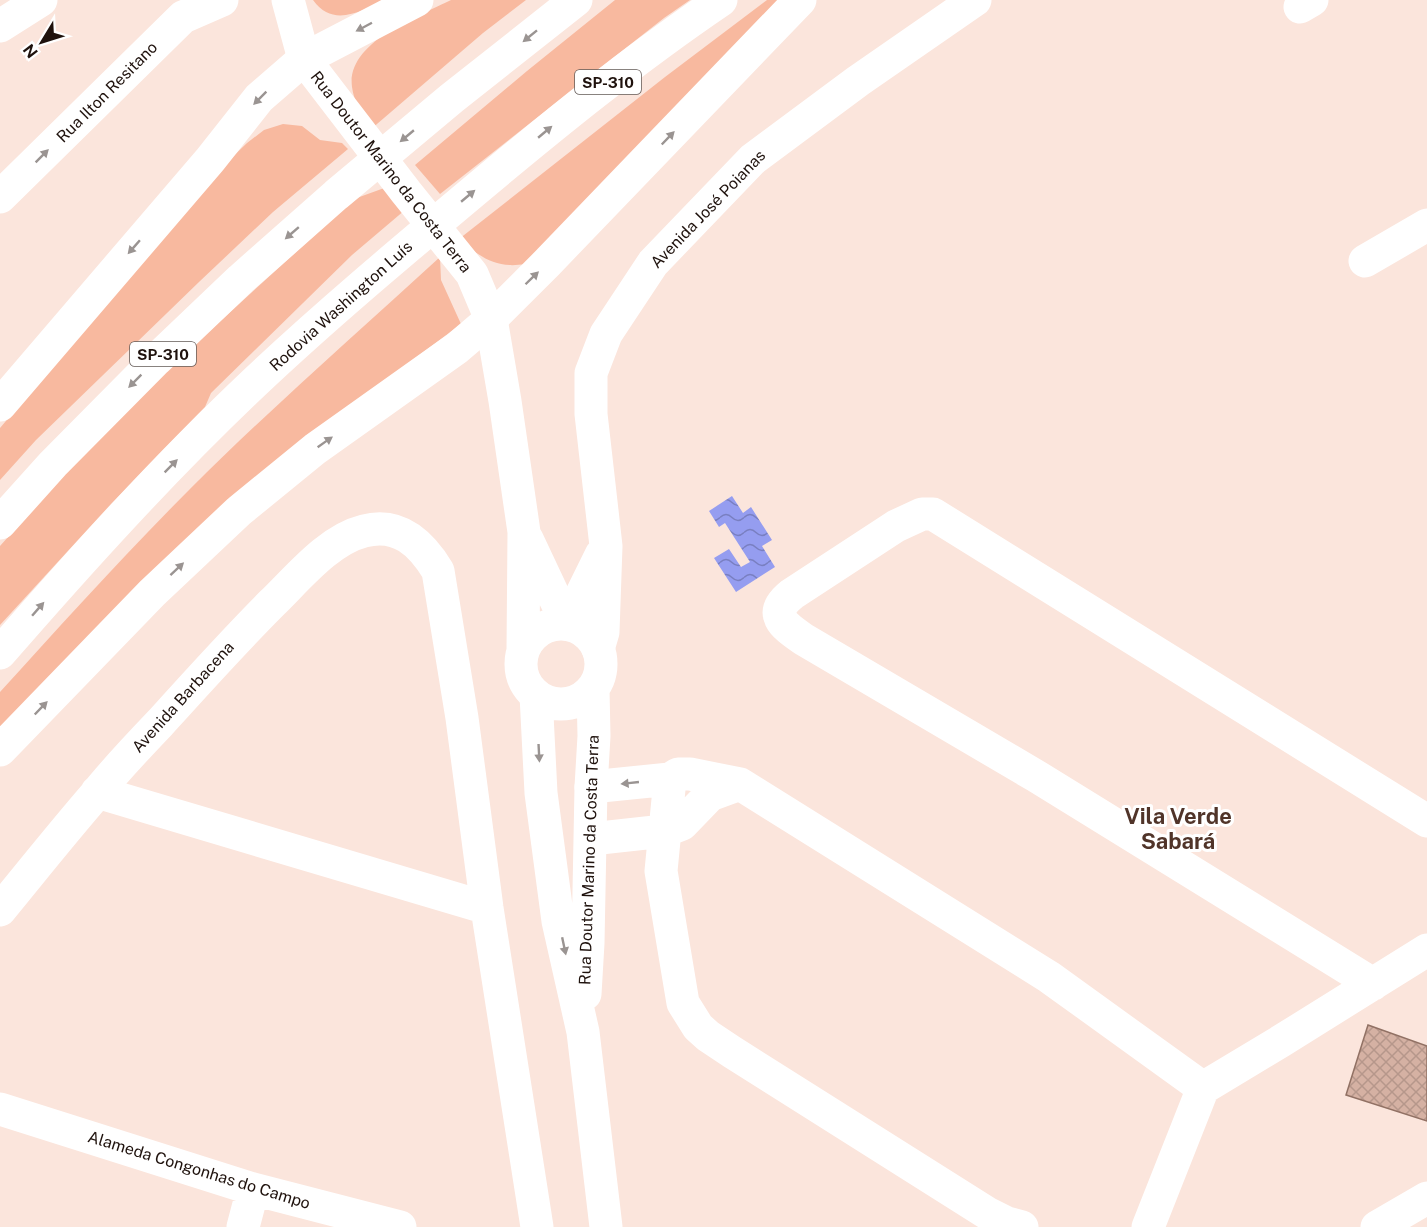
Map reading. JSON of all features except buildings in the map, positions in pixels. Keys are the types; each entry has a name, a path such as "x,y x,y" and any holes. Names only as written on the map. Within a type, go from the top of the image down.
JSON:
{"main road":[{"path":"0,26 41,0"},
{"name":"Rua Ilton Resitano","path":"0,197 176,8 222,0"},
{"path":"288,0 304,59"},
{"path":"0,405 210,160 259,98 304,59 417,0"},
{"name":"SP-310","path":"0,523 53,464 156,360 241,279 336,195 452,98 576,0"},
{"name":"Rodovia Washington Luís","path":"0,653 162,475 255,382 391,260 573,109 721,0"},
{"path":"0,750 152,593 238,511 315,449 457,348 491,319 800,0"},
{"name":"Avenida José Poianas","path":"598,649 603,632 606,546 591,414 591,373 606,334 653,263 753,159 858,81 975,0"},
{"name":"Rua Doutor Marino da Costa Terra","path":"304,59 472,274 491,319 524,532 523,650"},
{"path":"1365,261 1427,225"},
{"path":"1372,984 1036,776 803,639 788,628 781,619 780,605 792,594 896,526 922,514 933,514 1427,821"},
{"name":"Avenida Barbacena","path":"0,910 97,792 235,640 320,556 340,541 362,531 381,528 396,531 410,538 429,557 438,571 462,718 487,908"},
{"name":"Rua Doutor Marino da Costa Terra","path":"524,532 567,624"},
{"path":"567,624 606,546"},
{"path":"567,624 584,633 598,649 602,662 600,676 593,689 581,699 566,704 550,703 536,695 527,686 521,662 523,650 533,635 549,626 567,624"},
{"name":"Rua Doutor Marino da Costa Terra","path":"583,1032 588,943 594,736 593,689"},
{"name":"Rua Doutor Marino da Costa Terra","path":"536,695 541,793 558,921 583,1032 606,1227"},
{"path":"591,787 670,779 678,774 690,774 740,784 1049,977 1203,1088"},
{"path":"670,779 661,871 683,1003 698,1027 742,1059 997,1219 1022,1227"},
{"path":"541,793 551,824 560,834 571,839 591,839 664,831 682,824 710,795 740,784"},
{"path":"97,792 487,908 537,1227"},
{"path":"1148,1227 1203,1088 1427,950"},
{"name":"Alameda Congonhas do Campo","path":"0,1109 253,1189 400,1227"},
{"path":"243,1227 253,1189"},
{"path":"1377,1227 1427,1198"}],"shaded area":[{"path":"313,0 387,0 358,12 339,15 330,14 321,9"},
{"path":"451,0 526,0 483,33 370,130 357,104 352,87 353,71 360,57 387,33"},
{"path":"615,0 690,0 440,194 415,165"},
{"path":"767,0 782,0 525,264 505,265 489,260 459,239 665,77"},
{"path":"283,124 302,126 320,140 342,143 348,149 273,212 199,282 36,440 0,480 0,428 220,169 264,130"},
{"path":"387,187 405,210 352,255 211,393 205,407 111,504 0,625 0,546 68,470 170,367 354,199"},
{"path":"440,257 441,280 461,324 280,459 0,732 0,692 94,590 220,459"}],"water":[{"path":"732,496 743,513 751,507 772,540 762,546 775,567 736,592 714,558 729,549 741,567 750,562 725,523 719,527 709,511"}],"district":[{"name":"Vila Verde Sabará","path":"1178,828"}]}
